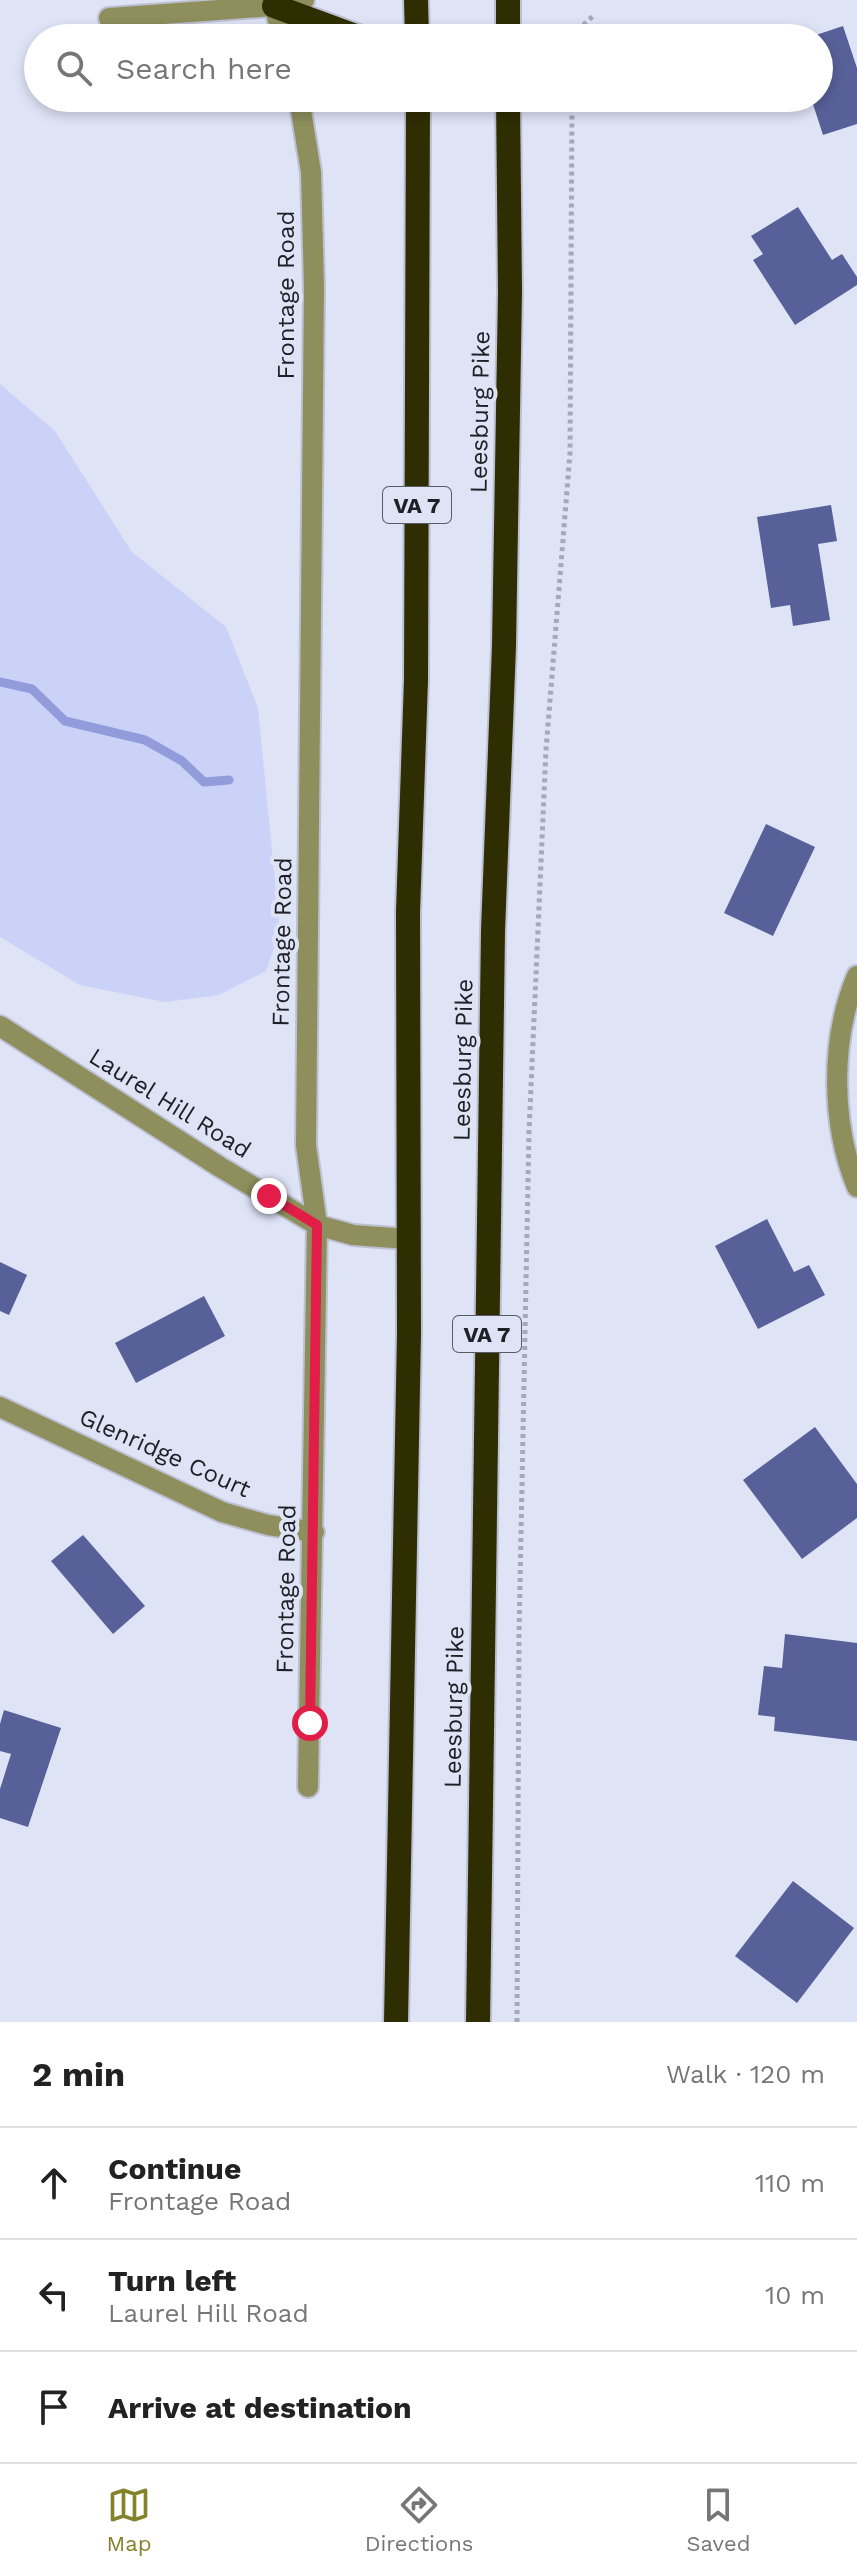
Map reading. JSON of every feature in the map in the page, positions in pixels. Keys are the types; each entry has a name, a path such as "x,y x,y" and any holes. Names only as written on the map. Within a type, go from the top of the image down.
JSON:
{"highway":[{"path":"416,0 417,24"},
{"path":"508,0 508,24"},
{"path":"274,6 323,24"},
{"name":"VA 7","path":"396,2022 409,1349 408,912 417,664 418,112"},
{"name":"Leesburg Pike","path":"478,2022 493,931 505,615 510,292 508,112"}],"street":[{"path":"109,18 274,6 304,0"},
{"path":"274,6 279,24"},
{"name":"Frontage Road","path":"301,112 311,172 314,287 306,1145 317,1225 308,1787"},
{"path":"857,976 841,1035 838,1091 842,1136 857,1187"},
{"name":"Laurel Hill Road","path":"0,1026 220,1167 317,1225 353,1235 407,1239"},
{"name":"Glenridge Court","path":"0,1407 222,1512 268,1525 314,1532"}],"path":[{"path":"584,24 595,14"},
{"path":"517,2022 519,1635 529,1132 546,750 570,453 572,112"}],"shaded area":[{"path":"0,384 55,431 132,552 226,627 258,708 280,932 266,971 219,995 165,1002 80,985 0,937"}],"building":[{"path":"843,26 857,68 857,124 823,135 816,112 833,112 833,29"},
{"path":"798,207 832,260 842,254 857,277 857,285 795,325 753,260 763,254 751,236"},
{"path":"831,505 837,541 818,544 830,620 793,626 790,605 771,608 757,517"},
{"path":"766,824 815,847 773,936 724,913"},
{"path":"767,1219 794,1272 809,1265 825,1295 758,1329 715,1246"},
{"path":"0,1262 27,1275 9,1315 0,1311"},
{"path":"204,1296 225,1336 136,1383 115,1343"},
{"path":"815,1427 857,1484 857,1518 802,1559 743,1480"},
{"path":"83,1535 145,1606 113,1634 51,1561"},
{"path":"785,1634 857,1643 857,1741 774,1731 775,1717 758,1715 764,1666 782,1668"},
{"path":"4,1710 61,1728 28,1827 0,1818 0,1789 11,1754 0,1751 0,1724"},
{"path":"793,1881 854,1928 797,2003 735,1956"}],"waterway":[{"path":"0,682 32,689 65,721 145,740 182,761 204,782 229,780"}],"route":[{"path":"269,1196 317,1225 310,1723"}]}
